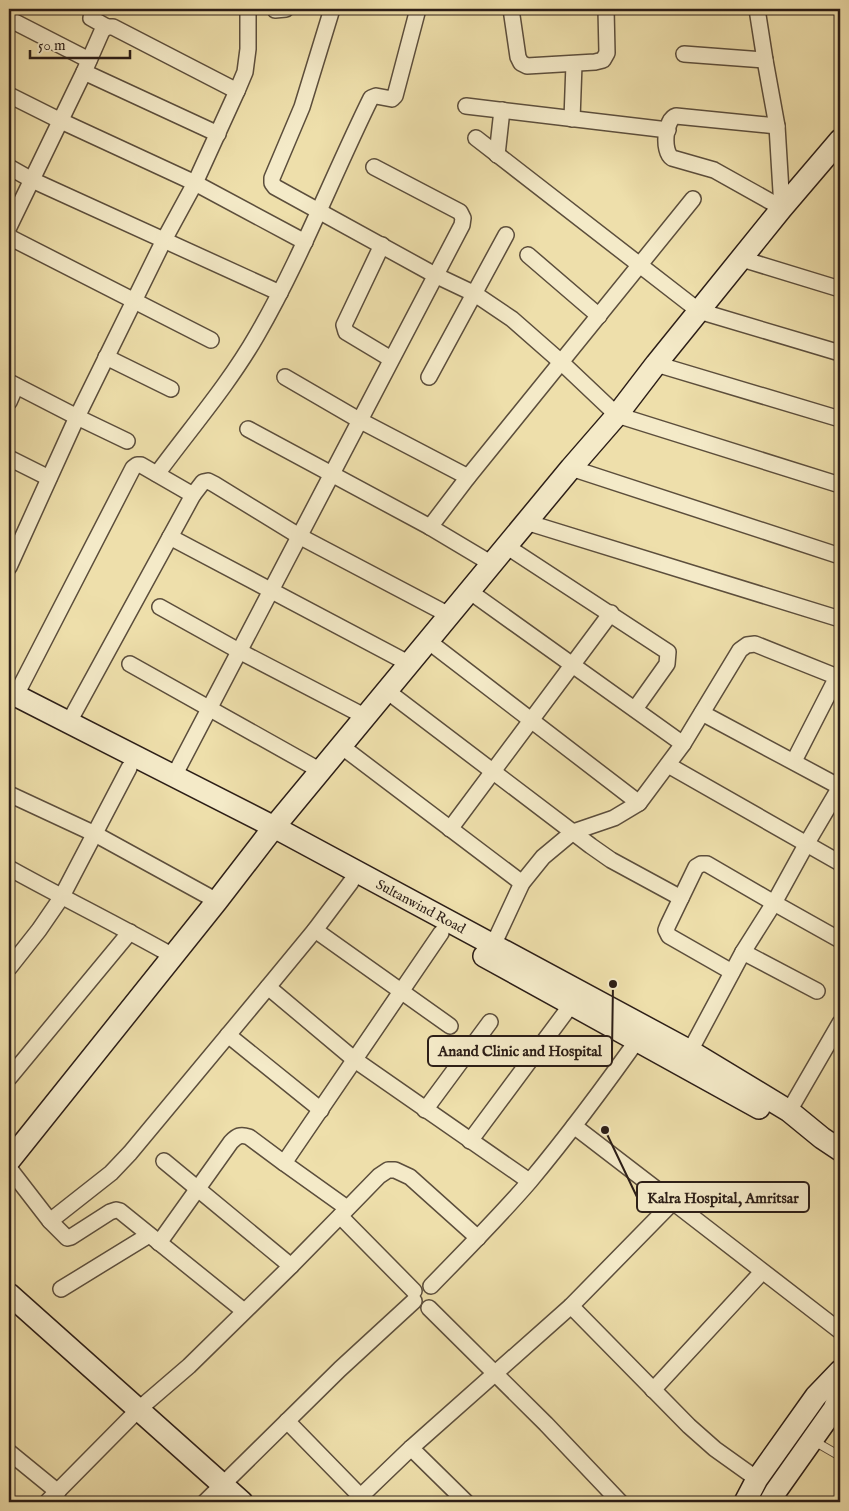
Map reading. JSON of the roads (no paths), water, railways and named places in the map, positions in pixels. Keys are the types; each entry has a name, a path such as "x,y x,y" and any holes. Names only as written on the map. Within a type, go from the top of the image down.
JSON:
{"main road":[{"path":"9,1161 270,832 570,468 617,415 782,208 840,140"},
{"name":"Sultanwind Road","path":"11,698 69,722 174,776 351,882 441,933 490,952 571,1005 641,1034 690,1051 789,1110 822,1138 840,1150"},
{"name":"Sultanwind Road","path":"11,698 129,768 270,832 641,1034 785,1123 822,1138"},
{"path":"9,1294 242,1502"},
{"path":"745,1502 757,1479 816,1396 840,1371"},
{"path":"770,1502 834,1409 840,1395"}],"street":[{"path":"93,9 91,18 107,27 113,27 238,91"},
{"path":"9,567 77,417 164,240 195,183 238,91 245,72 247,57 248,9"},
{"path":"332,9 302,107 272,178 272,183 275,187 435,275 475,294 512,319 617,415 840,485"},
{"path":"157,474 228,378 256,336 280,293 320,212 371,98 376,96 392,99 395,96 418,9"},
{"path":"511,9 518,57 521,63 526,66 574,64 603,60 607,53 606,9"},
{"path":"757,9 764,60 777,126 782,208"},
{"path":"9,19 87,66 218,134"},
{"path":"9,227 61,121 102,31 107,27"},
{"path":"684,54 764,60"},
{"path":"572,119 574,64"},
{"path":"9,95 195,183 305,242"},
{"path":"466,106 668,130"},
{"path":"497,155 502,110"},
{"path":"777,126 676,116 670,121 666,148 667,155 672,158 714,170 782,208"},
{"path":"476,138 699,311 840,353"},
{"path":"9,167 32,180 280,293"},
{"path":"174,776 462,225 460,212 374,167"},
{"path":"430,527 468,477 693,199"},
{"path":"9,235 11,238 211,340"},
{"path":"429,377 506,235"},
{"path":"382,245 344,325 344,329 391,359"},
{"path":"528,255 599,316"},
{"path":"742,259 840,289"},
{"path":"106,357 172,389"},
{"path":"656,364 840,419"},
{"path":"285,377 359,420 468,477"},
{"path":"9,402 12,384 127,440"},
{"path":"248,429 430,527 492,564"},
{"path":"9,458 49,478"},
{"path":"11,698 133,468 141,465 193,495"},
{"path":"570,468 840,556"},
{"path":"69,722 193,495 199,485 208,481 299,536 450,615"},
{"path":"526,522 840,619"},
{"path":"170,537 408,663"},
{"path":"506,546 668,652 667,664 635,709"},
{"path":"469,591 683,744"},
{"path":"160,607 239,651 366,716"},
{"path":"450,829 611,613"},
{"path":"428,641 639,803"},
{"path":"490,952 522,883 543,857 573,832 614,818 639,803 683,744 740,650 747,645 755,644 838,678 794,761"},
{"path":"130,664 321,771"},
{"path":"387,690 611,860 681,898"},
{"path":"690,1051 743,952 774,904 840,787 702,713"},
{"path":"342,746 522,883"},
{"path":"668,765 840,862"},
{"path":"9,968 14,951 62,898 129,768"},
{"path":"9,794 95,834 216,901"},
{"path":"732,972 667,934 668,925 696,867 701,864 707,864 840,940"},
{"path":"9,868 172,956"},
{"path":"50,1221 110,1173 130,1153 315,930 351,882"},
{"path":"315,930 450,1026"},
{"path":"9,1078 130,932"},
{"path":"284,1163 441,933"},
{"path":"743,952 817,991"},
{"path":"268,987 355,1060 530,1181"},
{"path":"470,1140 571,1005"},
{"path":"425,1110 490,1022"},
{"path":"789,1110 840,1023"},
{"path":"431,1286 530,1181 574,1126 641,1034"},
{"path":"228,1035 321,1110"},
{"path":"574,1126 840,1331"},
{"path":"61,1289 154,1239 198,1190 231,1142 237,1136 243,1135 249,1137 284,1163 344,1212 414,1296 420,1308 429,1308 436,1302 437,1292 431,1286 421,1285 414,1296 205,1502"},
{"path":"164,1161 291,1266"},
{"path":"9,1168 64,1236 71,1237 110,1212 120,1211 244,1311"},
{"path":"9,1452 53,1497 139,1409 188,1366 291,1266 379,1176 388,1170 403,1172 410,1177 478,1238"},
{"path":"287,1421 363,1500 411,1448 572,1306 673,1202"},
{"path":"653,1390 762,1272"},
{"path":"572,1306 653,1390 715,1449 757,1479"},
{"path":"429,1308 620,1502"},
{"path":"411,1448 466,1502"}],"lane":[{"path":"812,1440 840,1456"}],"place":[{"name":"Anand Clinic and Hospital","path":"613,984"},
{"name":"Kalra Hospital, Amritsar","path":"605,1130"}]}
